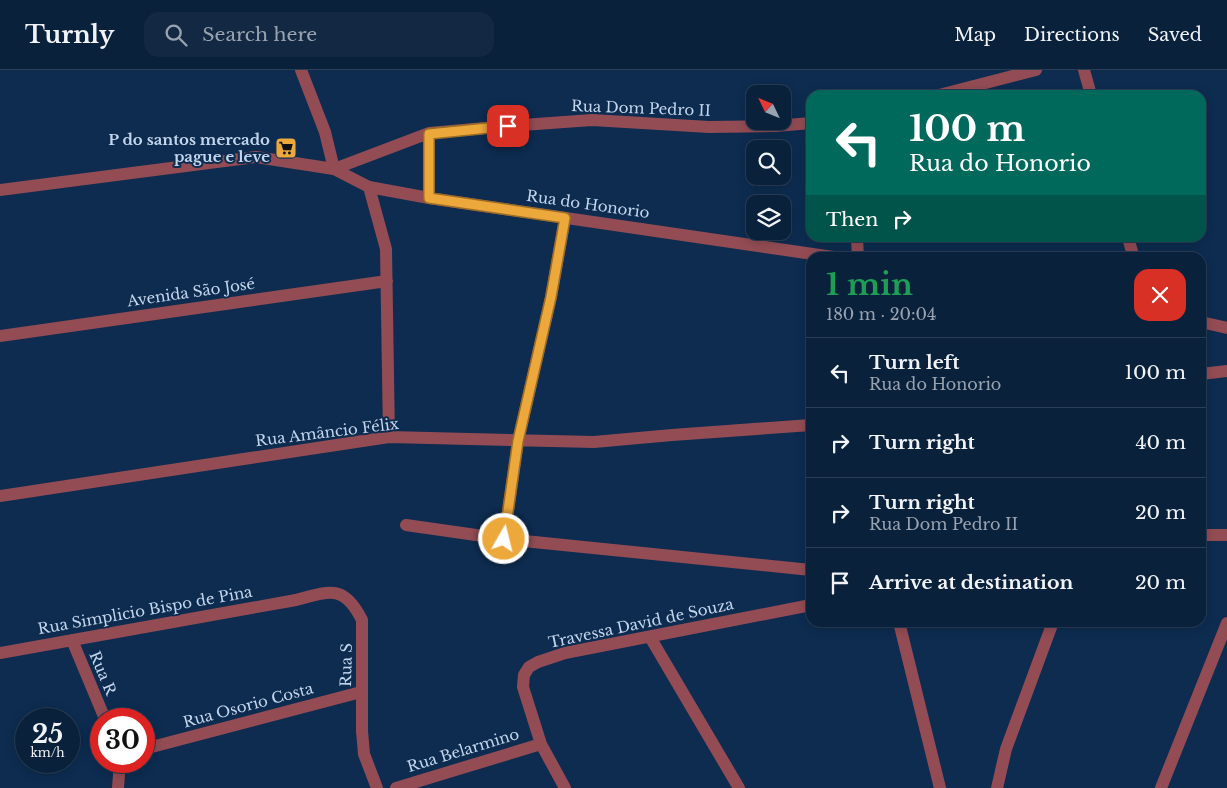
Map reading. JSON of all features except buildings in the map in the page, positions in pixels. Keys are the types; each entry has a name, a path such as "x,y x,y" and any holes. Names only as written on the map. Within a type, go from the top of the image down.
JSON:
{"street":[{"path":"300,70 326,132 334,169"},
{"path":"958,90 1036,70"},
{"path":"1084,70 1090,90"},
{"name":"Rua Dom Pedro II","path":"0,190 256,157 334,169 429,134 508,126 592,120 709,127 806,123"},
{"path":"429,134 429,198"},
{"name":"Rua do Honorio","path":"334,169 369,187 429,198 806,253"},
{"path":"369,187 386,249 389,437"},
{"path":"504,539 518,441 551,297 565,218"},
{"name":"Avenida São José","path":"0,336 387,282"},
{"path":"1206,323 1227,328"},
{"path":"1206,373 1227,370"},
{"name":"Rua Amâncio Félix","path":"0,496 389,437 594,442 806,425"},
{"path":"406,525 504,539 806,569"},
{"path":"1206,535 1227,535"},
{"name":"Rua S","path":"296,600 326,592 334,592 354,604 362,620 361,692 364,754 378,788"},
{"name":"Rua Simplicio Bispo de Pina","path":"0,652 296,600"},
{"name":"Travessa David de Souza","path":"565,788 541,744 523,687 524,676 530,667 538,662 565,653 806,606"},
{"path":"1161,788 1227,623"},
{"path":"900,627 940,788"},
{"path":"997,788 1006,749 1042,656 1051,627"},
{"path":"650,637 738,788"},
{"name":"Rua R","path":"72,640 100,708"},
{"name":"Rua Osorio Costa","path":"155,746 361,692"},
{"name":"Rua Belarmino","path":"396,788 541,744"},
{"path":"118,788 119,773"}],"place":[{"name":"P do santos mercado pague e leve","path":"286,148"}],"route":[{"path":"504,539 518,441 551,297 565,218 429,198 429,134 508,126"}]}
